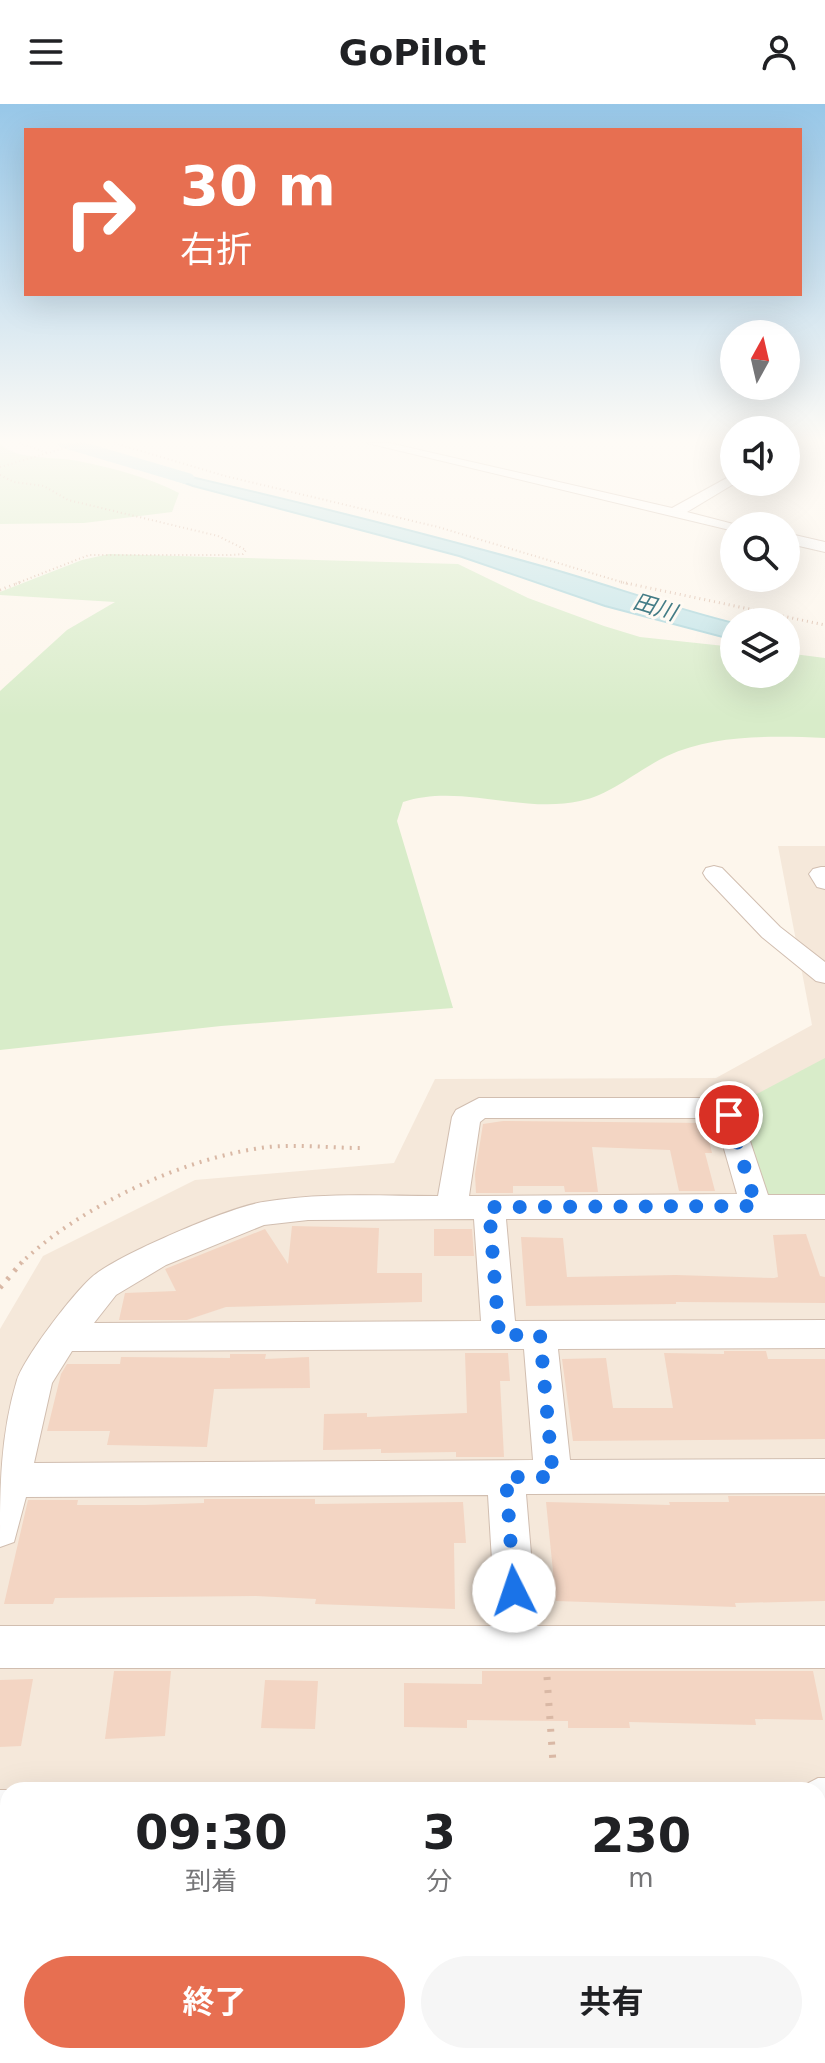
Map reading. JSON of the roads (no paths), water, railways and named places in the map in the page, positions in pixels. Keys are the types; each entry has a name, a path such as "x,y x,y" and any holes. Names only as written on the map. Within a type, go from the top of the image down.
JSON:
{"street":[{"path":"800,541 825,547"},
{"path":"714,873 771,932 825,975"},
{"path":"825,874 821,874 825,882"},
{"path":"452,1207 466,1117 479,1108 707,1108 729,1115 756,1206"},
{"path":"489,1207 499,1335"},
{"path":"0,1529 35,1379 63,1337 104,1286 155,1256 260,1214 308,1208 825,1207"},
{"path":"63,1337 825,1334"},
{"path":"540,1335 553,1477"},
{"path":"12,1480 825,1476"},
{"path":"506,1477 532,1647"},
{"path":"0,1647 825,1647"}],"water":[{"name":"田川","path":"377,534 426,534 566,573 720,619 720,636 605,606 459,556"}]}
